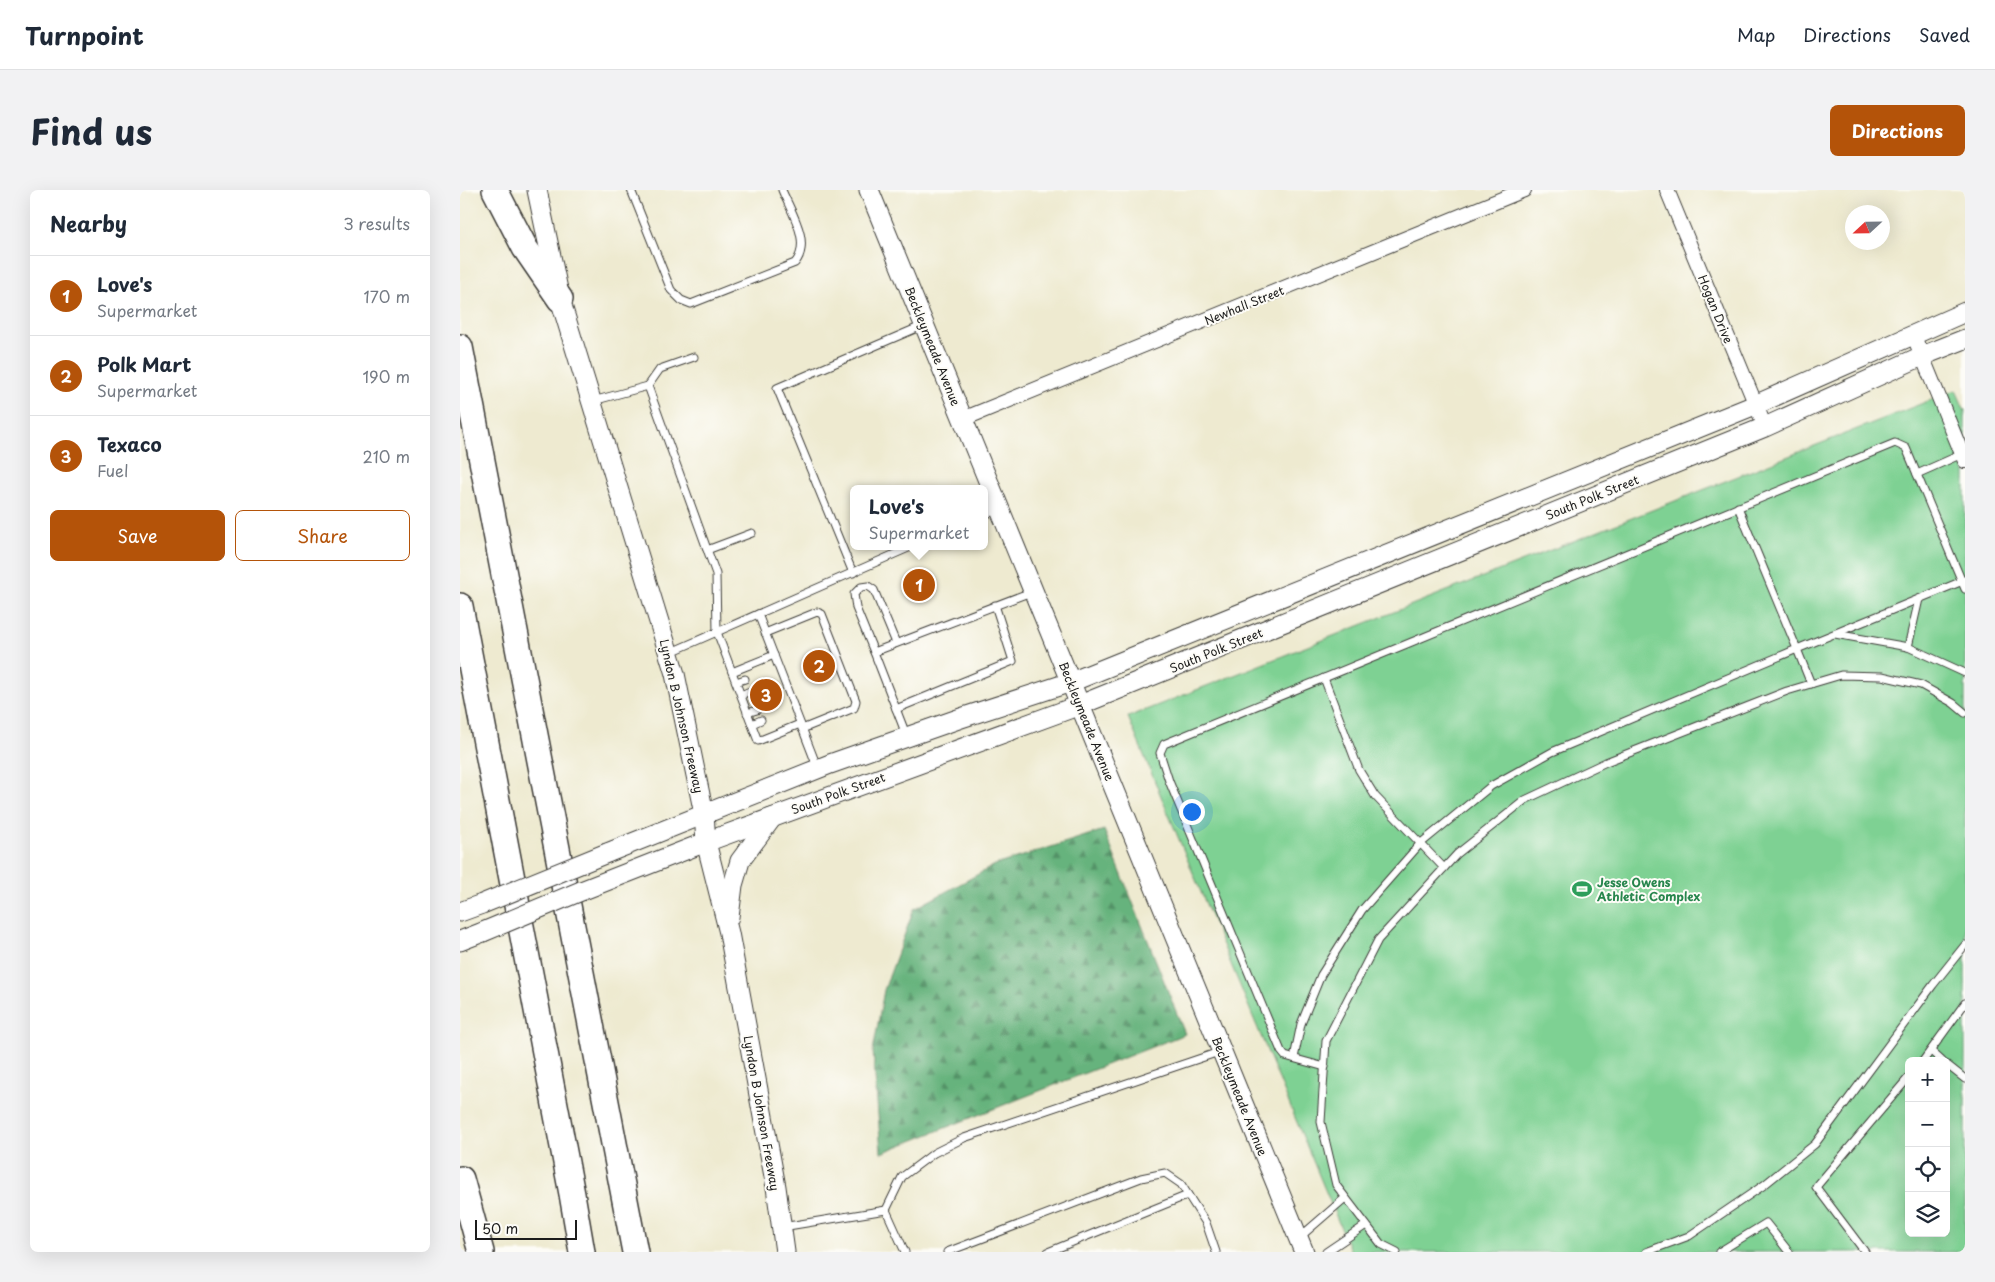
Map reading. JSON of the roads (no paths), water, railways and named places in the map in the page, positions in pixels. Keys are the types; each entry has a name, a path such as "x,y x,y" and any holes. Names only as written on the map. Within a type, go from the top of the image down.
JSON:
{"highway":[{"path":"495,190 525,248 560,299"},
{"path":"460,347 635,1252"},
{"path":"460,606 582,1252"},
{"path":"461,1176 481,1252"}],"main road":[{"name":"Lyndon B Johnson Freeway","path":"537,190 560,299 675,674 704,814 706,842 729,933 776,1187 786,1252"},
{"name":"Beckleymeade Avenue","path":"869,190 963,419 984,485"},
{"name":"South Polk Street","path":"466,910 818,769 1071,682 1755,405 1965,312"},
{"name":"South Polk Street","path":"460,941 706,842 1080,705 1765,428 1922,356 1965,339"},
{"name":"Beckleymeade Avenue","path":"988,499 992,512 1034,591 1301,1245"},
{"path":"1434,535 1444,557"},
{"path":"729,933 730,907 740,861 772,818"},
{"path":"461,1176 473,1252"}],"street":[{"name":"Newhall Street","path":"963,419 1524,190"},
{"name":"Hogan Drive","path":"1667,190 1765,428"},
{"path":"1913,334 1964,458"}],"lane":[{"path":"631,190 670,290 681,300 691,304 795,263 800,257 803,243 782,190"},
{"path":"853,573 777,388 924,325"},
{"path":"592,402 648,386 660,369 694,357"},
{"path":"648,386 716,574 717,632 758,741 854,708 856,701 822,614 817,612 765,633"},
{"path":"1325,1067 1285,1056 1280,1051 1169,781 1160,753 1164,744 1895,443 1906,448 1964,581 1965,589"},
{"path":"1917,474 1964,458"},
{"path":"1738,507 1811,684"},
{"path":"707,550 752,533"},
{"path":"669,653 904,550"},
{"path":"1294,1058 1301,1024 1321,975 1362,910 1420,844 1492,786 1552,752 1964,581"},
{"path":"896,643 874,590 868,586 860,587 854,594 856,608 907,737"},
{"path":"874,652 1034,591"},
{"path":"1908,647 1920,599"},
{"path":"896,709 1013,661 995,606"},
{"path":"758,614 774,655 774,667 779,680 786,698 794,708 818,769"},
{"path":"1834,634 1908,647 1965,673"},
{"path":"732,672 774,655"},
{"path":"1397,1252 1381,1244 1336,1185 1321,1122 1326,1041 1378,940 1457,854 1526,800 1606,762 1786,691 1842,675 1882,676 1920,685 1953,703 1965,713"},
{"path":"1324,678 1359,770 1375,796 1444,868"},
{"path":"736,682 745,679"},
{"path":"741,695 750,691"},
{"path":"786,711 794,708"},
{"path":"747,713 757,710"},
{"path":"752,724 761,720"},
{"path":"1646,1252 1689,1236 1764,1185 1815,1144 1965,945"},
{"path":"1926,1057 1965,1003"},
{"path":"886,1210 902,1177 934,1153 964,1138 1222,1051"},
{"path":"1931,1051 1938,1057"},
{"path":"1950,1067 1965,1079"},
{"path":"1865,1252 1816,1187 1905,1082"},
{"path":"947,1252 1141,1178 1165,1173 1181,1184 1206,1223 1216,1252"},
{"path":"1048,1252 1188,1195"},
{"path":"1301,1245 1345,1198"},
{"path":"782,1227 886,1210"},
{"path":"886,1210 905,1252"},
{"path":"1719,1252 1766,1223 1789,1252"},
{"path":"1326,1252 1366,1225"}],"place":[{"name":"Love's","path":"919,585"},
{"name":"Polk Mart","path":"819,666"},
{"name":"Texaco","path":"766,695"},
{"name":"Jesse Owens Athletic Complex","path":"1582,889"}]}
